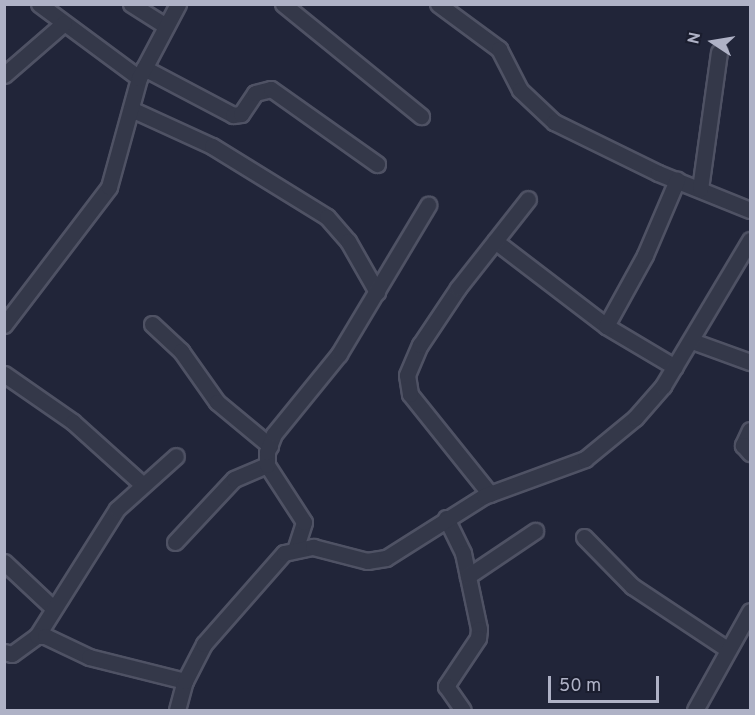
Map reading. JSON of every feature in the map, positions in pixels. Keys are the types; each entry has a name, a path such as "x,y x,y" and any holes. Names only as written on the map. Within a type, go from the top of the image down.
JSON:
{"street":[{"path":"39,4 141,73 233,115 240,114 255,93 271,89 377,164"},
{"path":"131,4 166,26"},
{"path":"7,317 109,187 141,73 178,4"},
{"path":"283,4 421,116"},
{"path":"438,4 456,9 499,49 520,90 547,117 588,141 750,210"},
{"path":"4,75 64,23"},
{"path":"700,189 719,52"},
{"path":"131,109 212,146 327,217 348,241 377,292"},
{"path":"606,326 645,255 677,180"},
{"path":"490,494 410,394 407,383 420,345 528,199"},
{"path":"296,547 304,522 267,465 274,434 323,377 377,292 428,205"},
{"path":"177,711 185,681 204,644 284,553 296,547 367,561 386,558 446,518 490,494 585,459 635,418 675,367 692,341 750,240"},
{"path":"495,242 606,326 675,367"},
{"path":"152,324 181,351 218,402 270,446"},
{"path":"692,341 750,362"},
{"path":"4,374 73,422 144,485"},
{"path":"750,430 743,445 750,453"},
{"path":"4,652 20,650 37,636 96,538 144,485 176,456"},
{"path":"175,542 234,479 267,465"},
{"path":"446,518 468,576 478,638 446,686 463,711"},
{"path":"468,576 536,531"},
{"path":"584,537 632,586 728,649"},
{"path":"4,562 53,608"},
{"path":"695,711 750,611"},
{"path":"37,636 89,657 185,681"}]}
